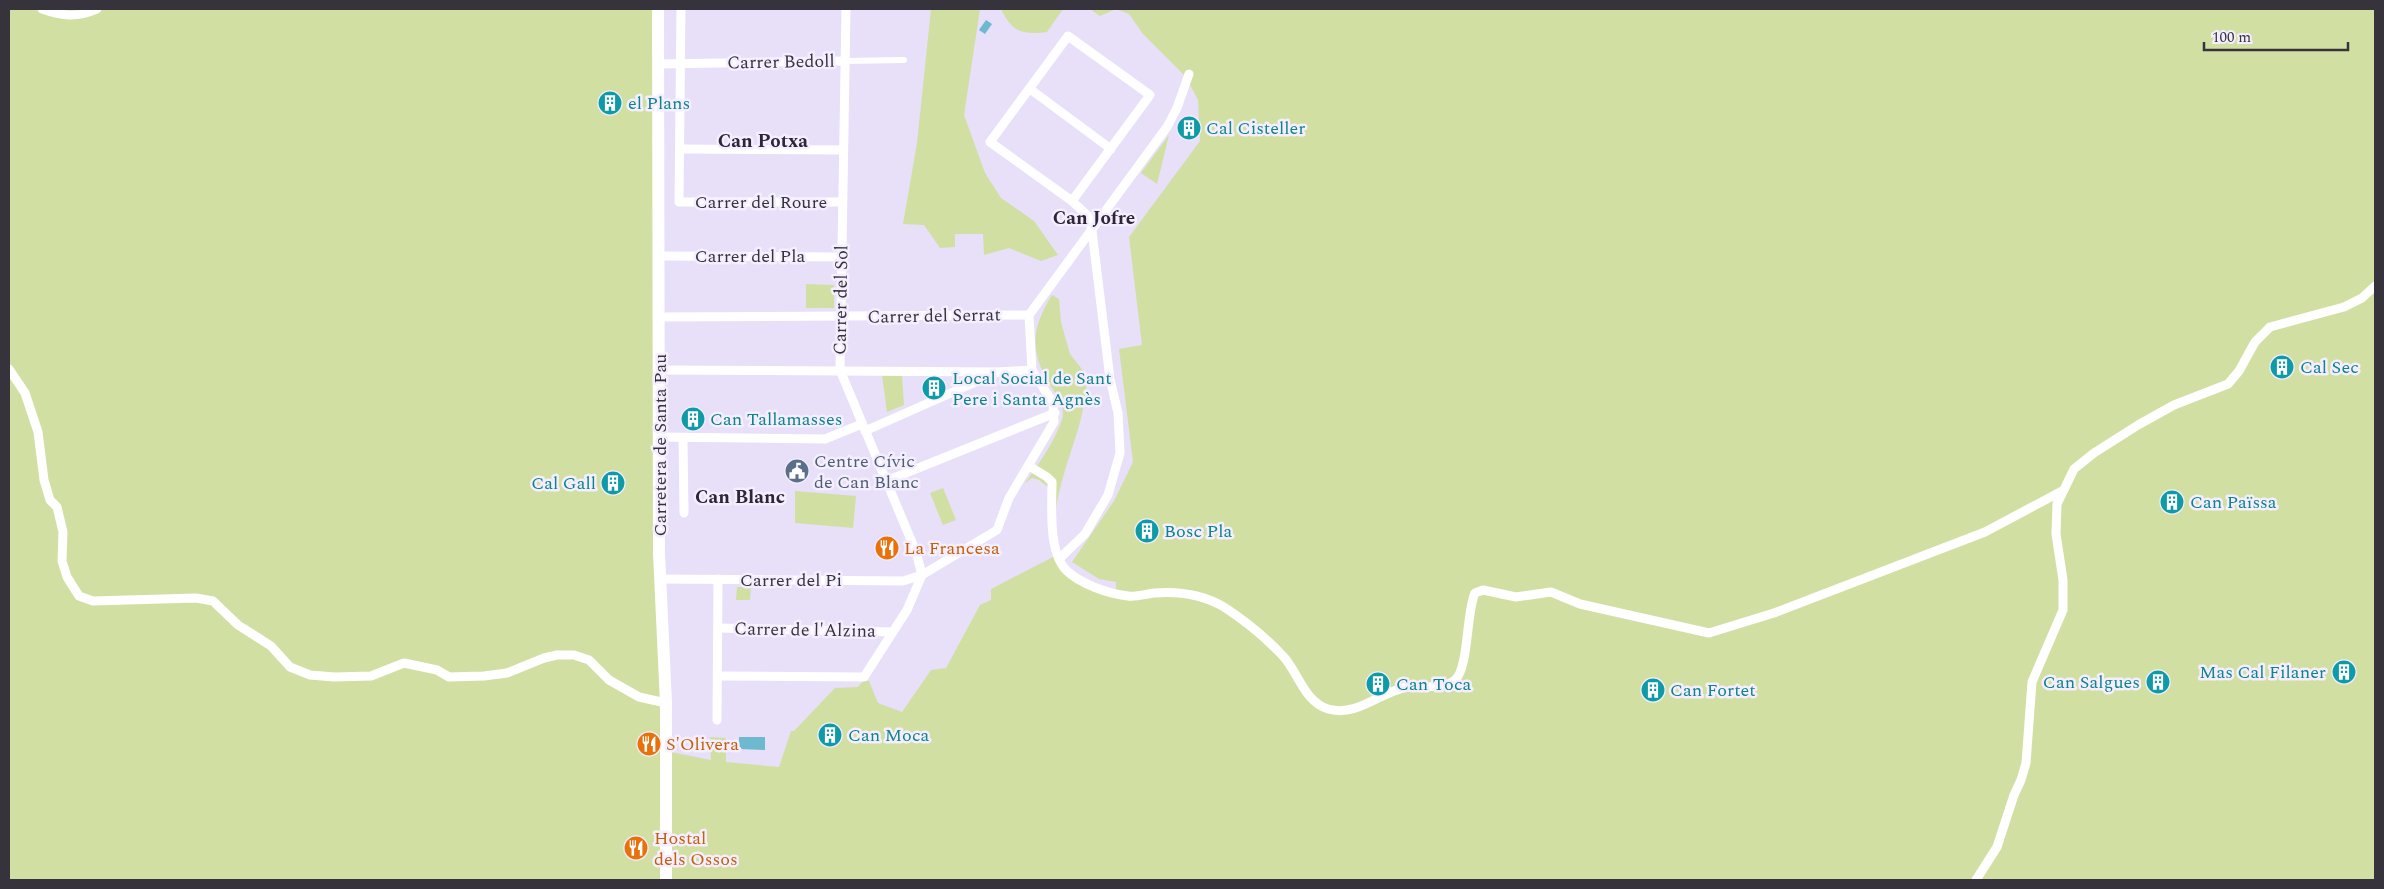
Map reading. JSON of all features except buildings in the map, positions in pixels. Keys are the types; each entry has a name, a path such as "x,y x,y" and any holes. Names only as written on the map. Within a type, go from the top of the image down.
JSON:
{"main road":[{"name":"Carretera de Santa Pau","path":"658,9 660,579 666,702 666,880"}],"street":[{"path":"42,9 63,16 78,16 97,9"},
{"path":"681,9 680,149 843,150"},
{"name":"Carrer del Sol","path":"846,9 840,370 916,552 922,575"},
{"path":"1059,560 1085,534 1108,495 1120,453 1118,413 1110,379 1092,231 1088,216 1072,201 990,142 1068,36 1150,95 1072,201"},
{"name":"Carrer Bedoll","path":"659,64 904,60"},
{"path":"886,481 1055,413 1053,403 1032,370 1029,315 1167,127 1177,108 1188,74"},
{"path":"1030,89 1111,149"},
{"name":"Carrer del Roure","path":"680,149 679,202 842,202"},
{"name":"Carrer del Pla","path":"659,256 842,256"},
{"path":"1976,880 1997,847 2021,780 2026,763 2032,682 2063,610 2063,580 2055,521 2057,504 2074,469 2094,453 2138,424 2174,405 2228,384 2239,371 2255,342 2270,327 2344,307 2362,298 2375,286"},
{"name":"Carrer del Serrat","path":"660,317 841,318 1029,315"},
{"path":"9,368 25,393 38,432 44,480 50,500 56,507 63,532 62,561 67,577 79,596 93,601 196,598 213,601 238,625 271,646 290,667 310,675 334,677 370,676 404,663 437,670 449,677 484,676 507,673 544,658 557,655 574,655 589,660 610,680 639,697 666,702"},
{"path":"660,370 998,372 1032,370"},
{"path":"660,437 825,439 863,427 998,372"},
{"name":"Carrer del Pi","path":"660,579 903,580 922,575 997,530 1009,498 1050,432 1055,413"},
{"path":"683,438 684,513"},
{"path":"1029,466 1048,477 1052,482 1053,537 1059,560 1066,570 1094,587 1129,596 1179,592 1203,597 1224,608 1283,656 1309,696 1328,709 1346,710 1367,705 1402,688 1447,686 1457,678 1462,666 1470,603 1475,593 1483,590 1516,597 1551,592 1580,604 1709,633 1774,613 1985,532 2062,491"},
{"path":"718,676 864,677 907,610 922,575"},
{"path":"717,720 718,579"},
{"name":"Carrer de l'Alzina","path":"718,628 892,632"}],"green space":[{"path":"9,9 658,9 661,750 711,760 710,737 726,738 726,762 779,767 791,731 794,731 835,688 858,687 863,681 869,681 878,703 902,712 931,670 946,668 980,605 991,600 991,589 1053,557 1048,530 1048,487 1039,480 1032,478 1024,484 1053,440 1063,414 1060,402 1038,360 1036,349 1037,328 1052,295 1059,299 1061,322 1070,354 1088,377 1081,417 1055,513 1055,532 1058,550 1069,571 1089,582 1116,591 1116,582 1099,579 1072,562 1114,501 1133,462 1119,349 1142,345 1129,237 1200,141 1198,100 1186,77 1143,34 1129,14 1116,9 2375,9 2375,880 9,880"},
{"path":"931,9 980,9 964,115 985,173 1001,198 1034,221 1058,255 1041,261 1009,248 984,255 983,234 955,234 955,247 940,248 924,225 903,224 917,143"},
{"path":"1001,9 1063,9 1047,32 1031,33 1019,30 1009,23"},
{"path":"1090,9 1116,9 1100,16"},
{"path":"1169,135 1157,184 1141,173"},
{"path":"806,284 834,285 834,308 806,308"},
{"path":"882,375 902,376 904,405 887,412"},
{"path":"943,488 956,520 943,525 930,493"},
{"path":"795,491 856,496 853,528 795,523"},
{"path":"737,587 751,587 750,600 736,600"}],"water":[{"path":"986,20 992,24 985,34 979,30"},
{"path":"739,737 765,737 765,750 739,749"}],"place":[{"name":"el Plans","path":"610,103"},
{"name":"Cal Cisteller","path":"1189,128"},
{"name":"Cal Sec","path":"2282,367"},
{"name":"Local Social de Sant Pere i Santa Agnès","path":"934,388"},
{"name":"Can Tallamasses","path":"693,419"},
{"name":"Centre Cívic de Can Blanc","path":"797,471"},
{"name":"Cal Gall","path":"613,483"},
{"name":"Can Païssa","path":"2172,502"},
{"name":"Bosc Pla","path":"1147,531"},
{"name":"La Francesa","path":"887,548"},
{"name":"Mas Cal Filaner","path":"2344,672"},
{"name":"Can Salgues","path":"2158,682"},
{"name":"Can Toca","path":"1378,684"},
{"name":"Can Fortet","path":"1653,690"},
{"name":"Can Moca","path":"830,735"},
{"name":"S'Olivera","path":"649,744"},
{"name":"Hostal dels Ossos","path":"636,848"}],"district":[{"name":"Can Potxa","path":"763,141"},
{"name":"Can Jofre","path":"1094,218"},
{"name":"Can Blanc","path":"740,497"}]}
